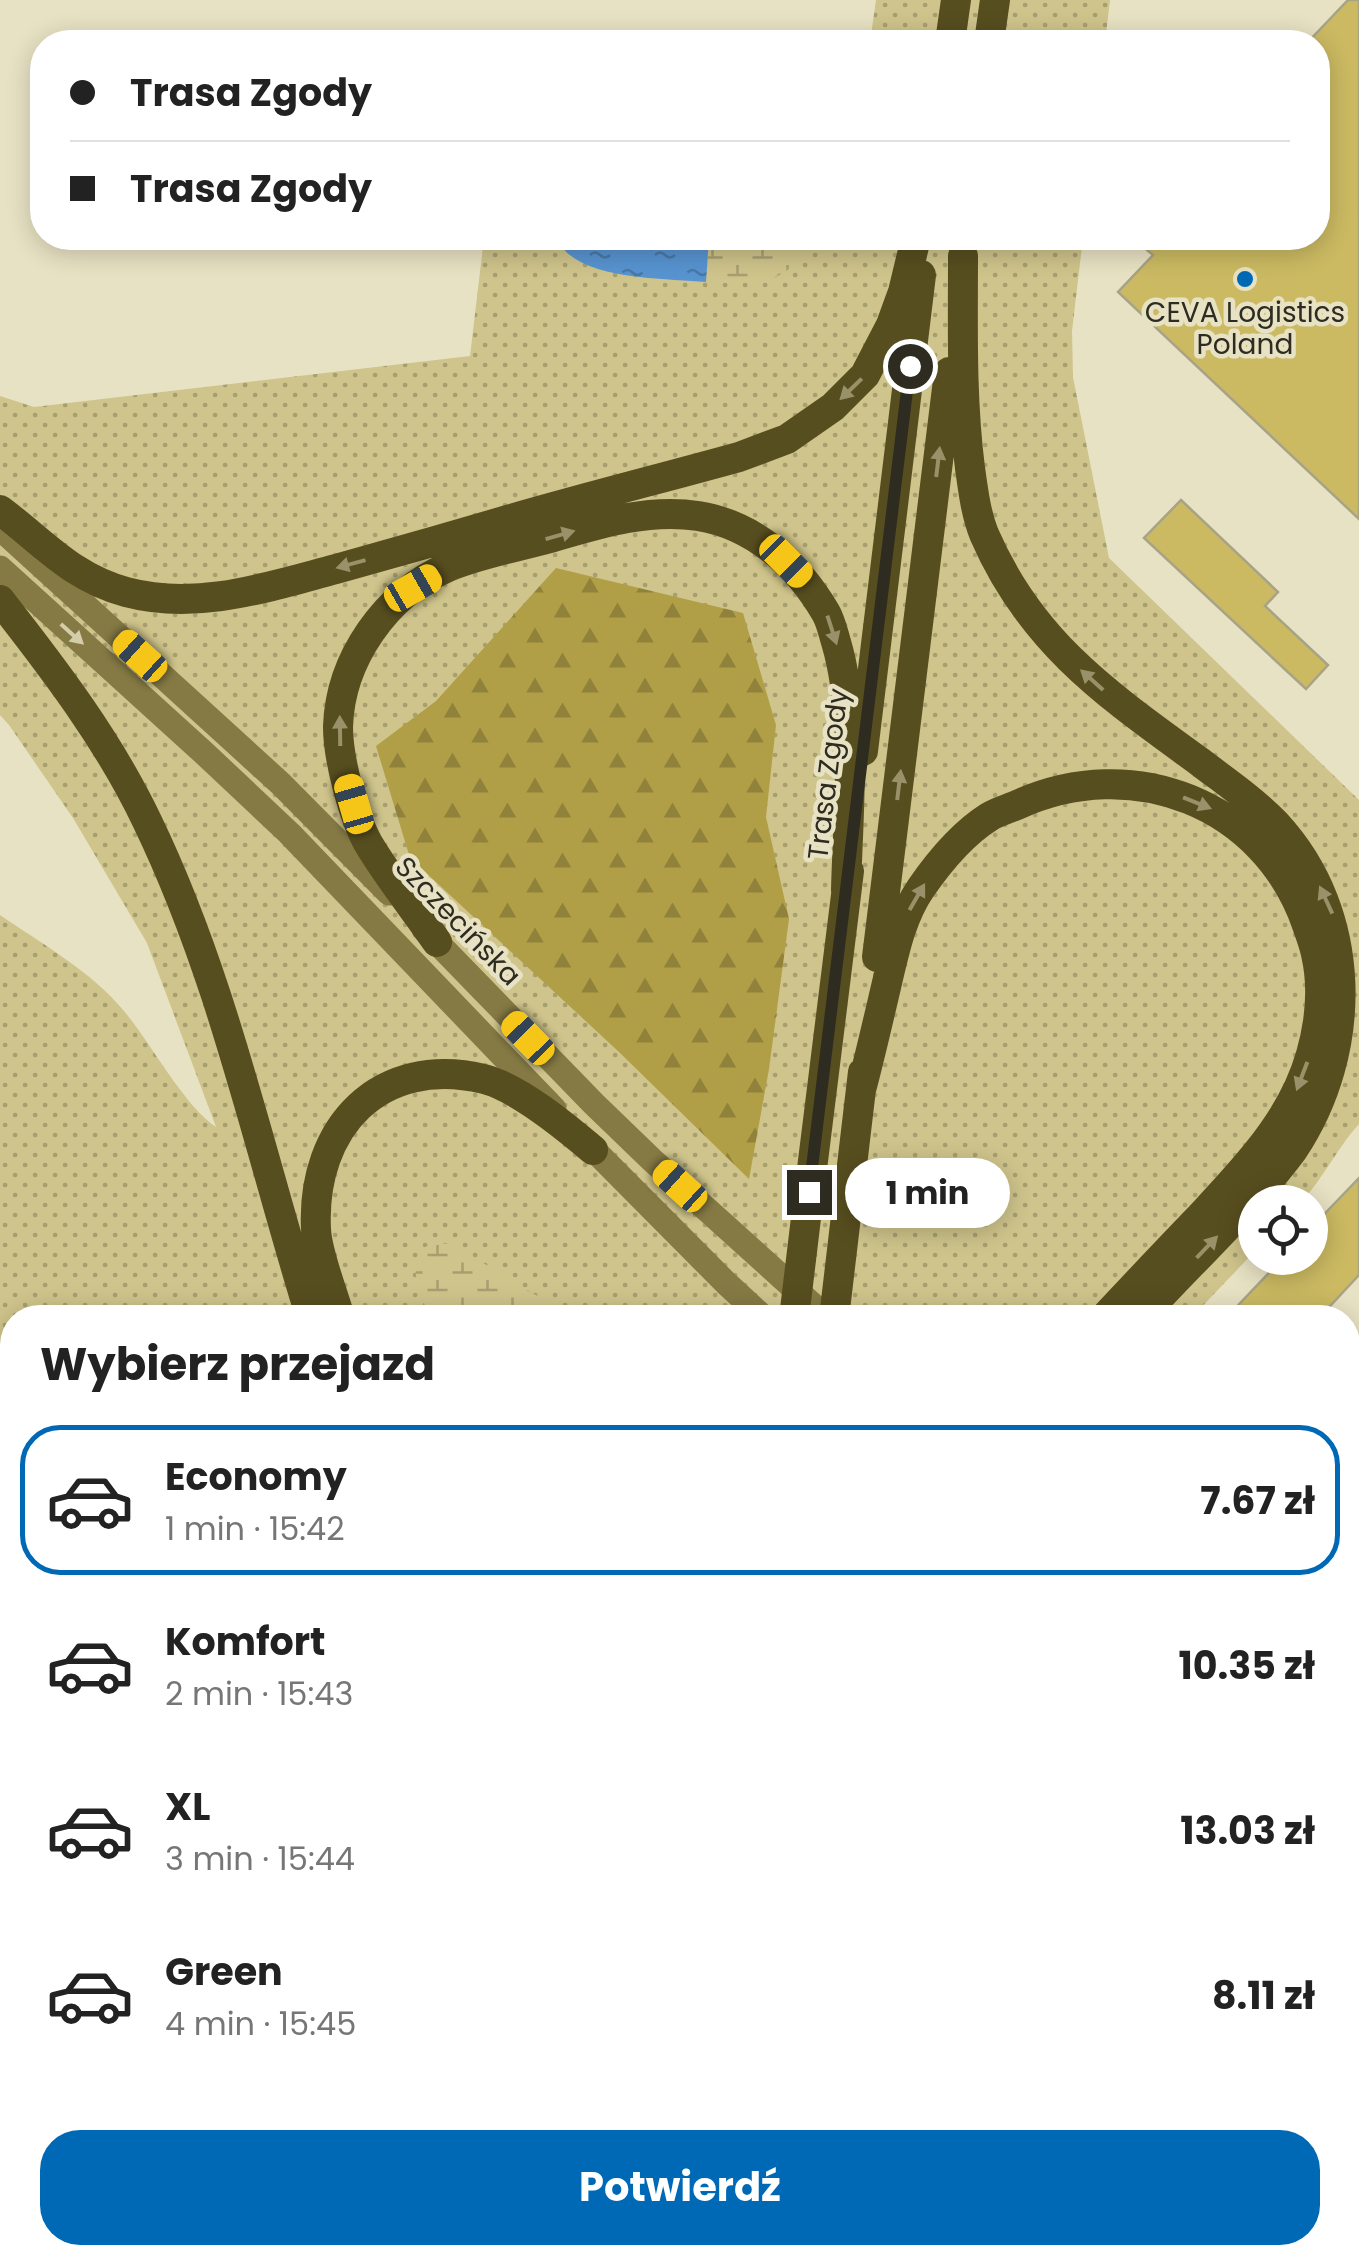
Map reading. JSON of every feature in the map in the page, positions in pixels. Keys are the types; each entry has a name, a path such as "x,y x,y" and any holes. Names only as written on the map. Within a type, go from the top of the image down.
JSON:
{"highway":[{"path":"952,30 956,0"},
{"path":"990,30 994,0"},
{"path":"0,510 60,561 106,585 151,596 221,596 370,560 739,456 787,439 833,407 865,376 891,324 913,250"},
{"name":"Trasa Zgody","path":"821,1305 809,1192 925,250"},
{"path":"825,1305 846,1224 964,250"},
{"path":"964,250 967,444 983,531 1000,566 1023,605 1055,646 1109,696 1246,796 1278,826 1322,888 1341,942 1348,1007 1334,1074 1314,1118 1268,1181 1152,1305"},
{"path":"437,942 367,841 342,766 338,729 351,664 382,615 413,588 448,568 594,525 649,514 699,516 738,528 771,547 801,576 829,617 845,672 846,890"},
{"path":"0,600 104,744 146,819 181,900 229,1034 306,1305"},
{"path":"861,1090 900,928 919,890 951,849 989,818 1066,787 1123,784 1168,790 1218,811 1245,832 1270,857 1299,902 1316,954 1320,998 1309,1059 1286,1112 1238,1176 1116,1305"},
{"path":"336,1305 316,1233 317,1190 329,1148 344,1121 377,1091 420,1075 449,1074 488,1080 545,1112 593,1150"}],"main road":[{"name":"Szczecińska","path":"0,528 281,784 594,1104 810,1305"},
{"path":"0,568 289,834 593,1150 750,1305"}],"green space":[{"path":"876,0 1110,0 1106,30 872,30"},
{"path":"483,250 1082,250 1072,331 1073,377 1109,558 1359,800 1359,1124 1314,1185 1238,1185 1238,1269 1203,1305 0,1305 0,915 97,983 134,1024 192,1105 216,1127 147,943 73,818 0,715 0,396 34,407 470,356"},
{"path":"708,250 801,250 792,266 767,279 706,282"},
{"path":"556,568 743,613 776,725 766,817 789,919 769,1069 749,1179 410,858 376,746 436,701"},
{"path":"434,1243 451,1244 552,1305 425,1305 416,1276 418,1256"}],"water":[{"path":"708,250 706,282 622,275 581,262 566,252"}],"building":[{"name":"CEVA Logistics Poland","path":"1348,0 1359,0 1359,519 1118,292 1153,255 1147,250 1330,250 1330,30 1319,30"},
{"path":"1181,500 1278,592 1265,606 1328,665 1306,689 1144,538"},
{"path":"1359,1178 1359,1275 1331,1305 1238,1305 1267,1275 1328,1275 1328,1210"}],"place":[{"name":"CEVA Logistics Poland","path":"1245,279"}],"route":[{"path":"809,1192 910,366"}]}
